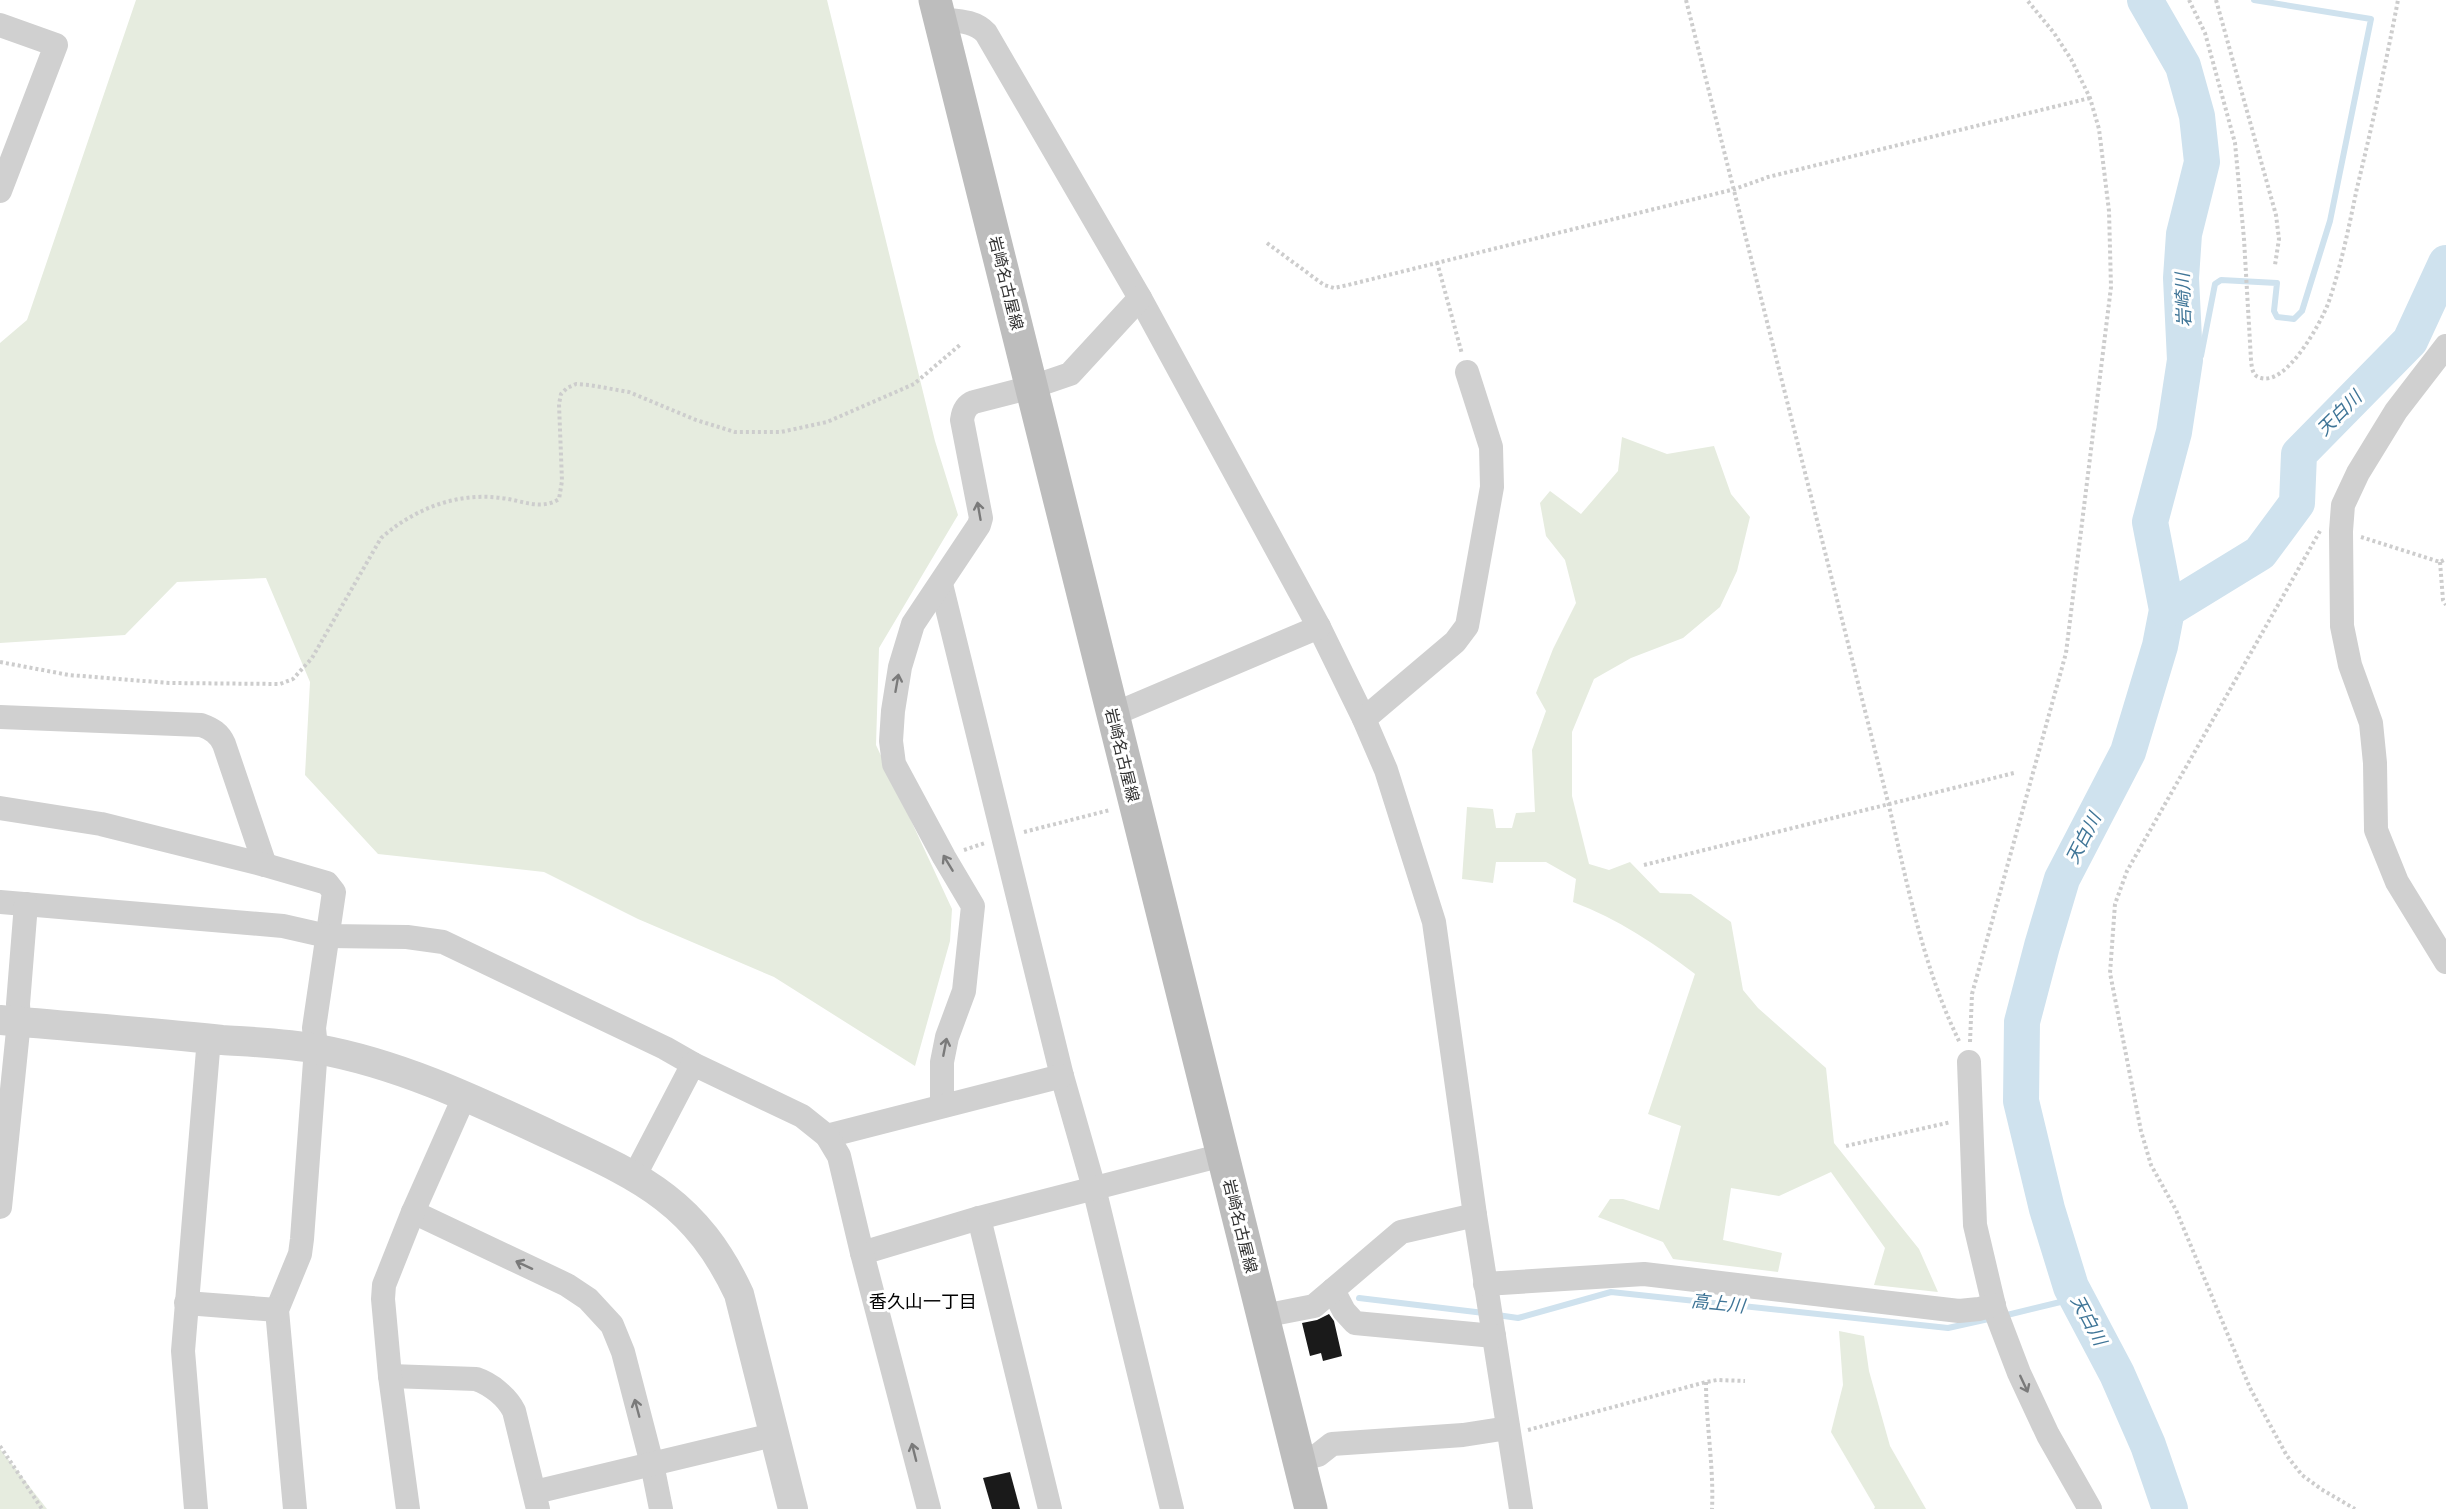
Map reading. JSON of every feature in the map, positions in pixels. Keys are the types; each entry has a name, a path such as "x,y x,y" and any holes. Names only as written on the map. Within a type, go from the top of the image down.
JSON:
{"main road":[{"name":"岩崎名古屋線","path":"937,9 1311,1509"}],"street":[{"path":"937,9 980,26 986,33 1140,298 1319,627 1364,719 1386,771 1434,922 1475,1215 1521,1509"},
{"path":"0,25 56,45 0,191"},
{"path":"942,1106 942,1062 947,1037 964,991 973,906 894,764 891,741 900,667 913,624 979,525 981,518 962,420 963,413 969,404 974,402 1061,378 1077,369 1140,298"},
{"path":"2446,346 2396,411 2358,473 2343,505 2341,531 2342,626 2350,665 2371,723 2375,763 2376,830 2397,882 2446,962"},
{"path":"1364,719 1455,642 1467,626 1492,487 1491,447 1467,372"},
{"path":"941,584 1062,1076 1094,1188 1172,1509"},
{"path":"1112,715 1319,627"},
{"path":"0,717 201,725 212,729 221,736 265,864"},
{"path":"0,808 101,824 265,864 327,883 334,892 314,1028 316,1048 300,1254 277,1310 295,1509"},
{"path":"0,902 283,926 327,936 406,937 443,942 802,1116 827,1136 839,1156 929,1509"},
{"path":"0,1207 10,1020 18,1004 26,904"},
{"path":"10,1020 316,1048 386,1066 465,1095 634,1175 680,1208 700,1230 739,1294 773,1435 794,1509"},
{"path":"196,1509 183,1351 209,1038"},
{"path":"1969,1062 1975,1225 1997,1315 2019,1373 2048,1435 2090,1509"},
{"path":"634,1175 693,1064"},
{"path":"827,1136 1062,1076"},
{"path":"408,1509 390,1377 383,1299 384,1285 413,1212 465,1095"},
{"path":"862,1253 979,1218 1223,1155"},
{"path":"413,1212 567,1285 588,1299 612,1325 623,1352 652,1464 661,1509"},
{"path":"1263,1316 1314,1306 1401,1232 1475,1215"},
{"path":"979,1218 1050,1509"},
{"path":"1333,1290 1344,1311 1355,1323 1490,1312 1644,1275 1959,1311 1979,1309 1997,1315"},
{"path":"186,1303 277,1310"},
{"path":"390,1377 453,1377 486,1383 510,1403 536,1500 652,1464 773,1435"},
{"path":"1299,1460 1318,1455 1332,1444 1508,1432"}],"path":[{"path":"1686,0 1920,937 1932,980 1969,1062"},
{"path":"1969,1062 1972,994 2066,653 2111,287 2109,211 2099,129 2090,98 2065,50 2027,0"},
{"path":"2189,0 2205,33 2235,143 2244,239 2251,360 2253,372 2259,378 2267,379 2280,374 2297,360 2327,305 2385,68 2397,0"},
{"path":"2216,0 2276,215 2279,239 2275,265"},
{"path":"1267,243 1324,285 1334,288 1735,189 1768,177 2090,98"},
{"path":"1437,262 1467,372"},
{"path":"0,662 69,675 169,683 280,684 293,679 312,658 381,538 395,526 412,515 435,505 458,499 500,497 536,505 550,505 559,499 562,481 559,404 561,394 567,388 576,384 629,392 696,420 735,432 781,432 827,422 914,384 961,344"},
{"path":"2355,1509 2321,1490 2302,1475 2286,1456 2250,1388 2176,1210 2151,1165 2141,1131 2110,974 2115,904 2127,871 2316,535 2327,524 2341,531 2440,562 2446,560"},
{"path":"2440,562 2443,600 2446,605"},
{"path":"1644,865 1889,806 2014,773"},
{"path":"944,857 1004,837 1134,804"},
{"path":"1846,1146 1943,1123 1971,1120"},
{"path":"1508,1432 1706,1382 1745,1381"},
{"path":"1706,1382 1706,1410 1713,1483 1712,1509"},
{"path":"0,1446 42,1509"}],"shaded area":[{"path":"136,0 827,0 935,441 958,515 879,648 876,745 952,909 950,941 915,1066 774,977 638,919 544,872 378,854 305,775 310,682 266,578 177,582 125,635 0,643 0,343 27,320"},
{"path":"1622,437 1667,454 1714,446 1731,494 1750,517 1737,571 1720,607 1683,638 1631,658 1594,679 1572,732 1572,796 1589,864 1609,870 1630,862 1660,893 1691,894 1731,922 1743,990 1758,1008 1826,1068 1834,1143 1919,1249 1938,1292 1874,1285 1885,1248 1831,1172 1779,1196 1731,1188 1723,1240 1782,1253 1778,1272 1673,1259 1663,1242 1598,1217 1610,1199 1623,1199 1659,1210 1681,1126 1648,1114 1695,974 1637,934 1606,916 1573,902 1576,879 1546,862 1496,862 1493,883 1462,879 1467,807 1493,809 1496,828 1512,828 1516,813 1535,812 1532,750 1546,711 1536,693 1553,649 1576,603 1565,560 1546,536 1540,503 1550,491 1581,514 1618,471"},
{"path":"1839,1331 1864,1336 1869,1371 1890,1446 1926,1509 1874,1509 1875,1507 1831,1432 1843,1385"},
{"path":"0,1449 47,1509 0,1509"}],"building":[{"path":"1329,1314 1334,1321 1342,1356 1323,1361 1321,1353 1310,1356 1302,1323 1317,1320"},
{"path":"1010,1472 1020,1509 992,1509 983,1478"}],"waterway":[{"name":"天白川","path":"2145,0 2183,66 2197,116 2202,162 2184,234 2181,278 2185,360 2174,432 2150,522 2167,610 2160,646 2128,752 2062,879 2042,946 2022,1022 2021,1101 2047,1209 2071,1287 2117,1374 2148,1445 2170,1509"},
{"path":"2185,360 2201,356 2215,284 2221,280 2277,283 2274,311 2277,317 2294,319 2302,311 2330,221 2371,19 2254,0"},
{"name":"天白川","path":"2167,610 2260,553 2297,503 2299,454 2410,341 2446,263"},
{"name":"高上川","path":"1497,1315 1518,1318 1611,1292 1948,1328 1993,1318"},
{"name":"高上川","path":"1359,1298 1484,1313"},
{"name":"高上川","path":"2003,1316 2077,1298"}],"district":[{"name":"香久山一丁目","path":"923,1301"}],"water label":[{"name":"岩崎川","path":"2183,300"}]}
